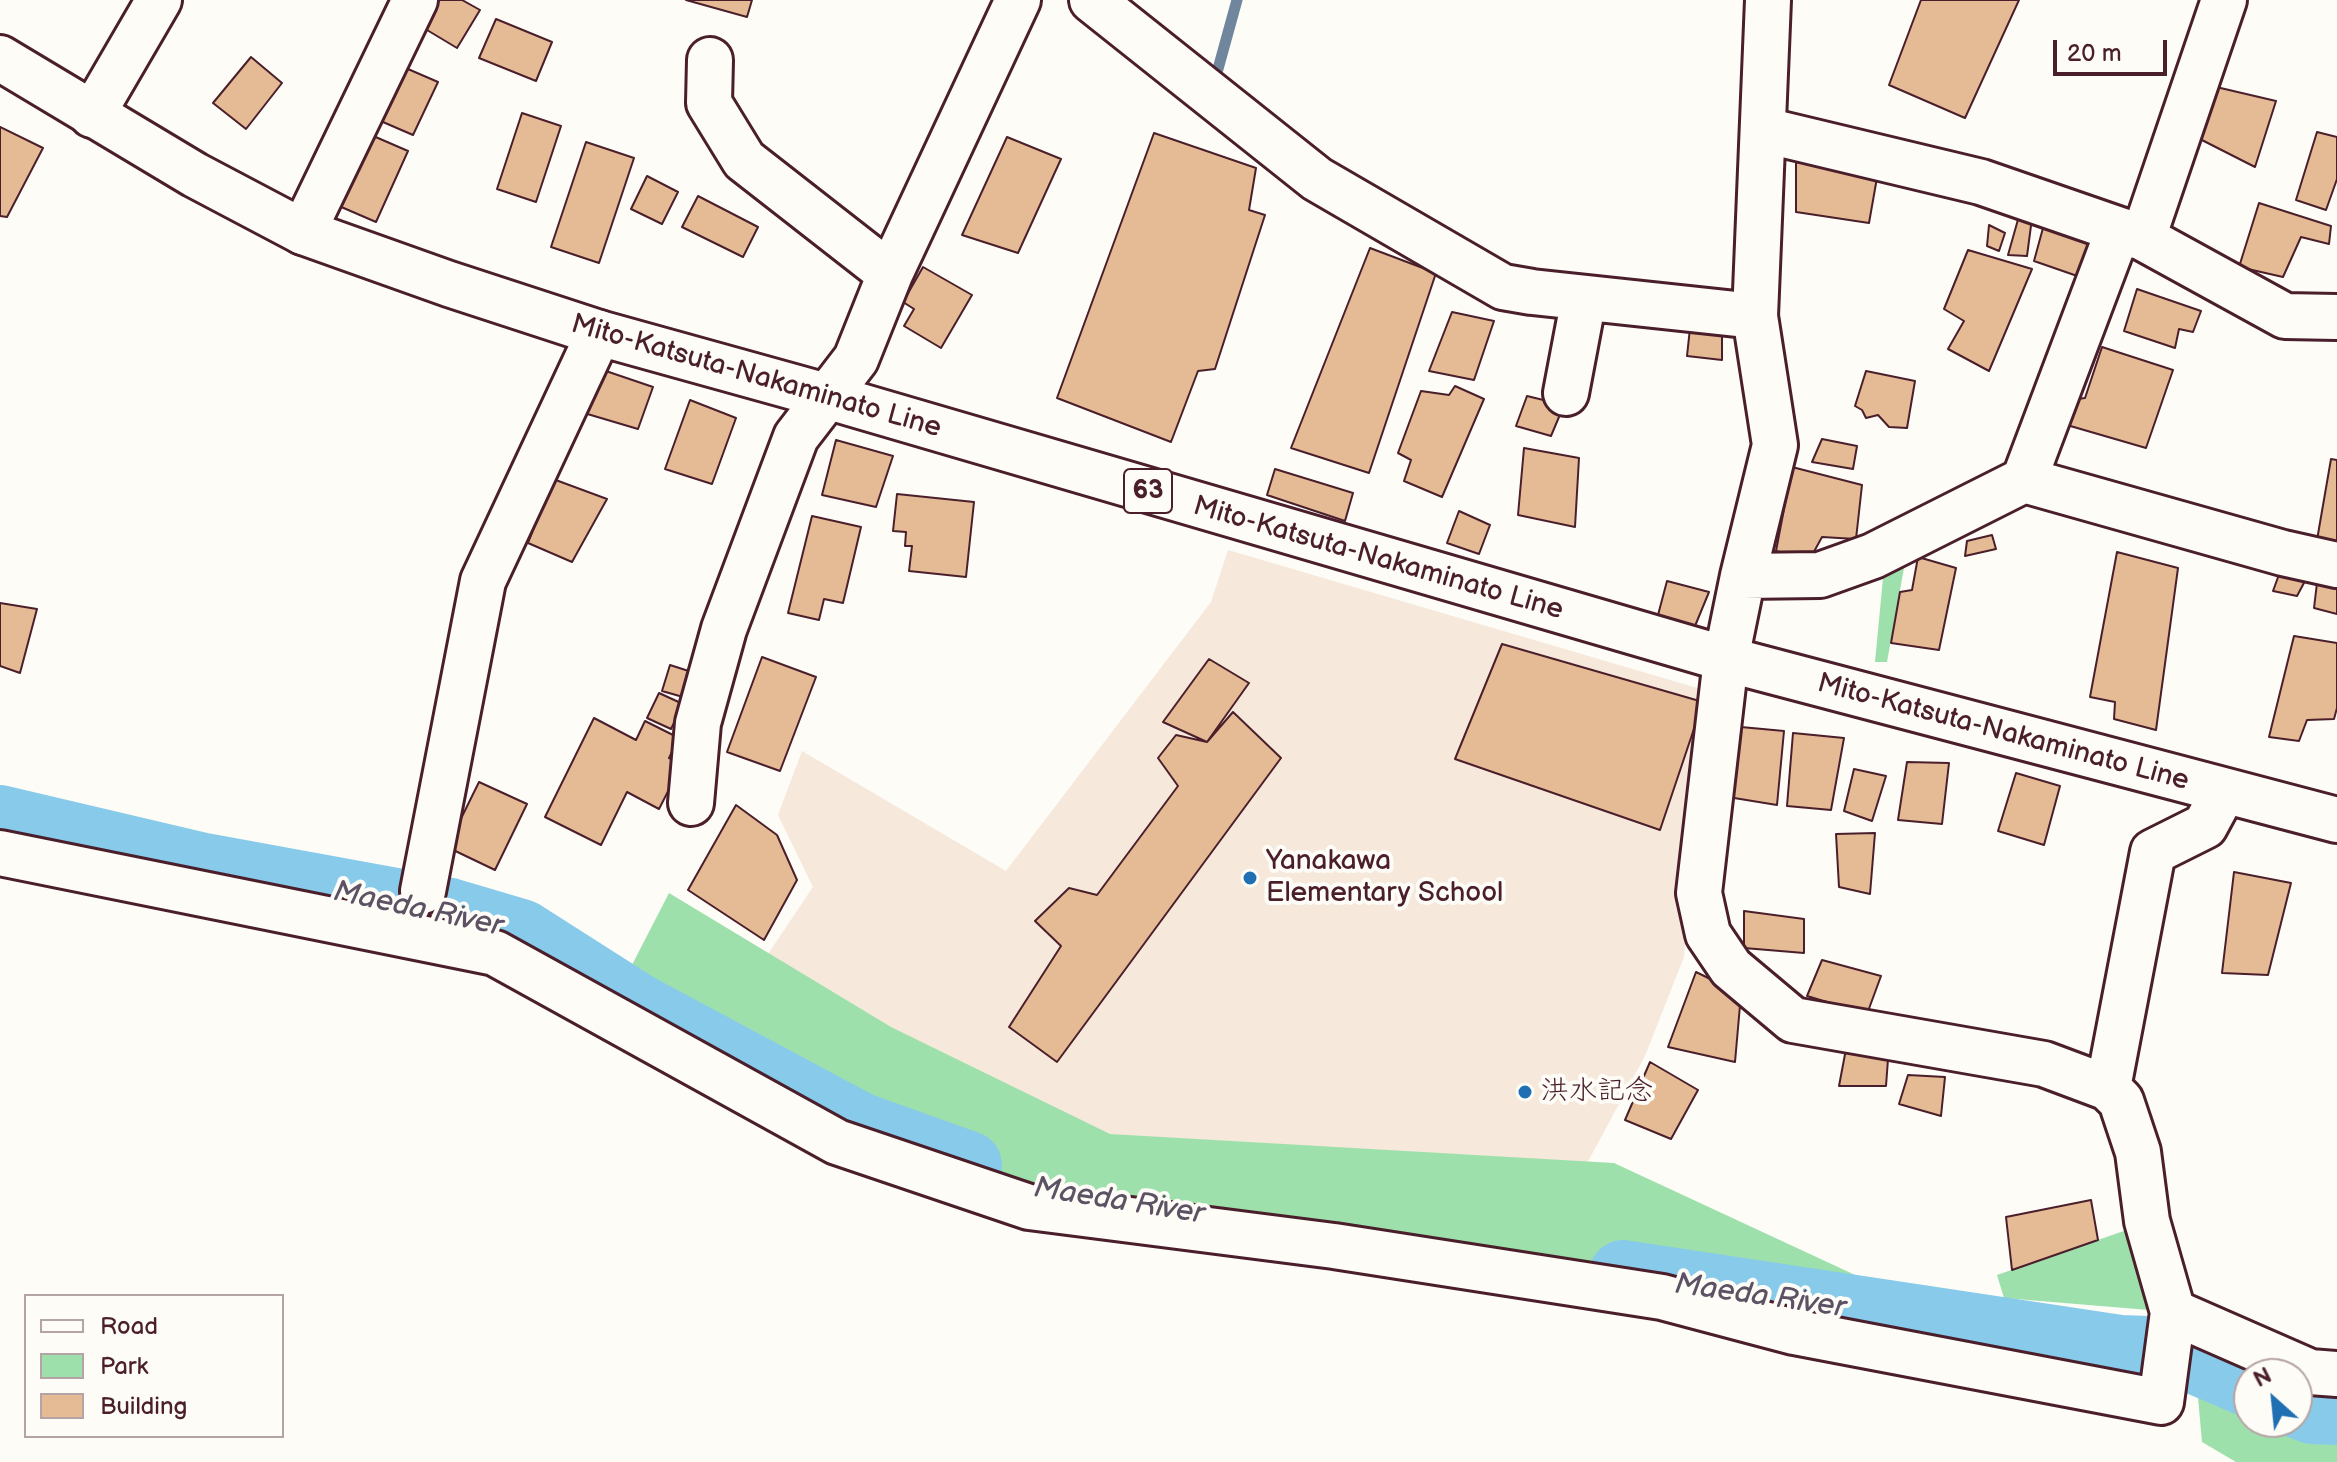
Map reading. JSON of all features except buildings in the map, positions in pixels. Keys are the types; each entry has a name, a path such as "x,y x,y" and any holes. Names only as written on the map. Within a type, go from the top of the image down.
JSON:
{"street":[{"path":"92,115 159,0"},
{"path":"303,232 415,0"},
{"path":"691,803 698,723 724,629 796,437 856,359 890,274 1018,0"},
{"path":"1092,0 1317,179 1503,287 1755,316"},
{"path":"0,853 495,953 837,1142 1029,1207 1334,1246 1662,1297 1794,1332 2161,1402 2173,1312 2147,1221 2138,1152 2121,1101 2108,1088 2044,1064 1793,1020 1731,968 1708,934 1699,893 1726,659 1775,445 1755,316 1768,0"},
{"path":"1743,576 1820,575 1873,556 2024,480 2131,235 2224,0"},
{"name":"Mito-Katsuta-Nakaminato Line","path":"0,58 195,175 303,232 599,333 826,396 1726,659 2224,791 2335,815"},
{"path":"710,60 709,103 744,160 890,274"},
{"path":"1764,130 1981,182 2131,235 2285,316 2337,317"},
{"path":"1566,393 1584,298"},
{"path":"423,891 483,581 599,333"},
{"path":"2024,480 2283,553 2337,565"},
{"path":"2108,1088 2153,852 2205,826 2224,791"},
{"path":"2173,1312 2310,1372 2337,1374"}],"shaded area":[{"name":"Yanakawa Elementary School","path":"1228,550 1704,690 1684,957 1645,1056 1566,1202 1024,1121 762,963 813,887 778,815 802,751 1006,871 1211,602"}],"green space":[{"path":"1906,557 1887,662 1875,662 1883,578 1878,563"},
{"path":"669,893 891,1027 1110,1134 1614,1163 1924,1307 1034,1191 617,994"},
{"path":"2141,1225 2173,1312 2004,1298 1997,1275"},
{"path":"2195,1364 2233,1384 2233,1438 2313,1438 2313,1425 2337,1426 2337,1462 2236,1462 2202,1442"}],"waterway":[{"path":"1218,69 1237,0"},
{"name":"Maeda River","path":"0,819 204,867 450,912 521,933 637,1007 859,1126 968,1165"},
{"name":"Maeda River","path":"1623,1274 2121,1349 2174,1351 2233,1376"},
{"name":"Maeda River","path":"2313,1410 2337,1411"}],"place":[{"name":"Yanakawa Elementary School","path":"1250,878"},
{"name":"洪水記念","path":"1525,1092"}]}
